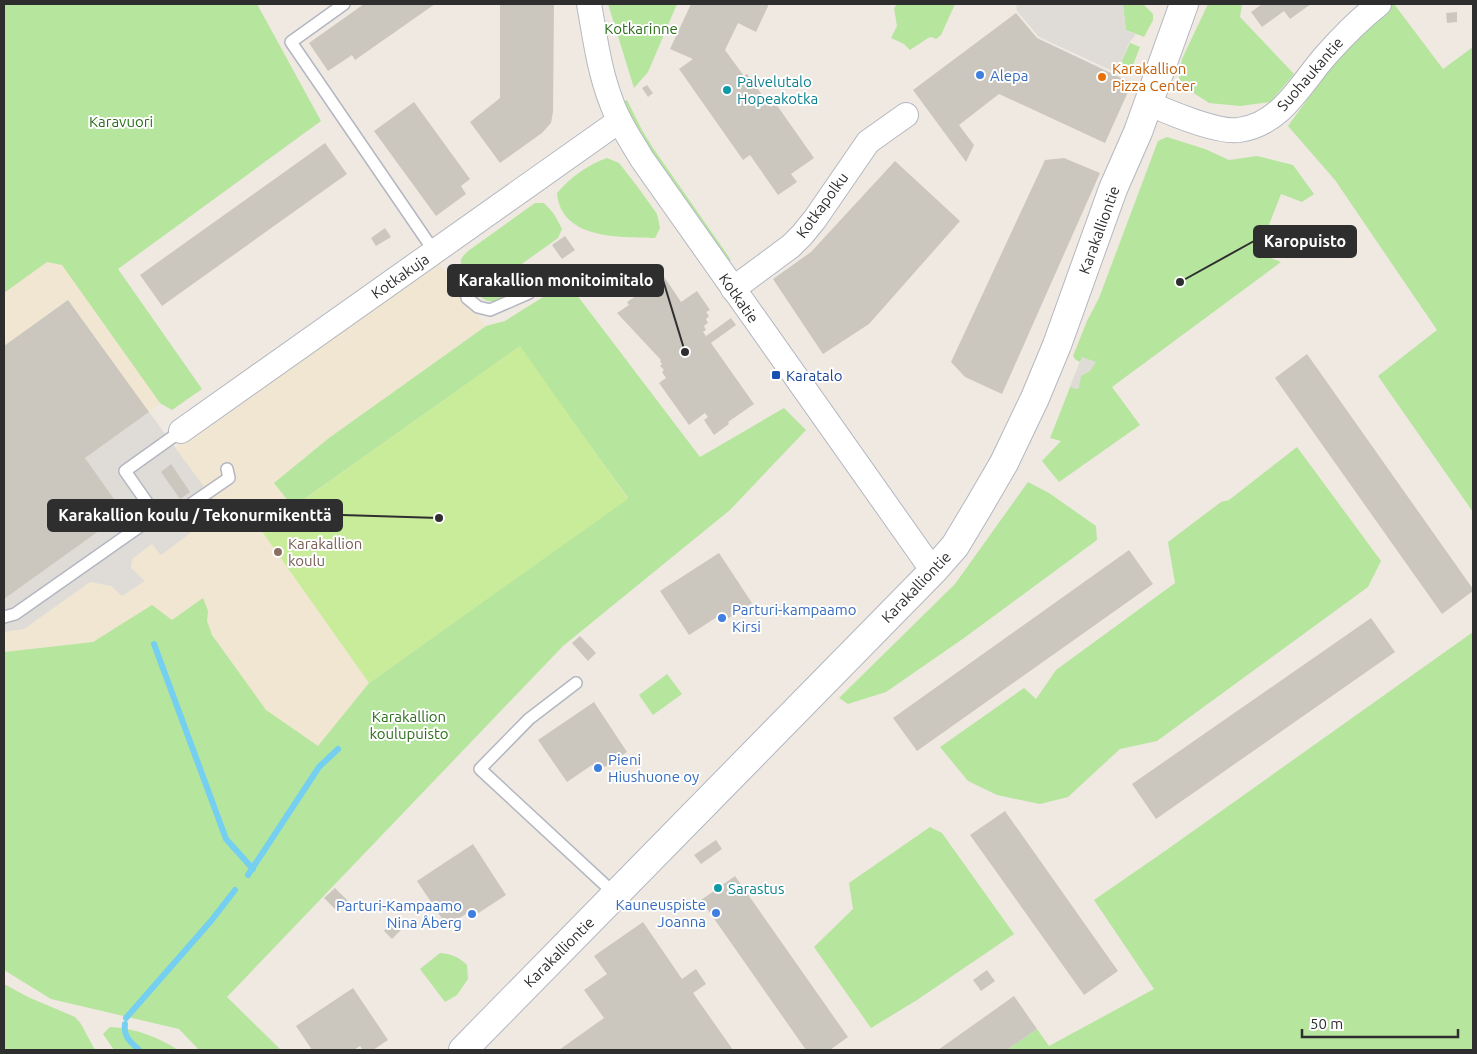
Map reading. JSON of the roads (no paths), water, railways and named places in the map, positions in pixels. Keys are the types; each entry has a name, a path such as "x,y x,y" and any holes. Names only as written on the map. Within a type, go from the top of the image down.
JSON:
{"street":[{"name":"Kotkatie","path":"589,4 599,60 611,101 619,121 642,159 933,571"},
{"name":"Karakalliontie","path":"463,1050 933,571 955,546 1004,463 1057,345 1113,189 1138,132 1183,4"},
{"name":"Suohaukantie","path":"1148,103 1176,116 1215,127 1238,130 1260,125 1278,113 1348,30 1379,4"},
{"name":"Kotkapolku","path":"733,289 791,246 815,219 868,142 906,116"},
{"name":"Kotkakuja","path":"181,431 619,121"}],"lane":[{"path":"344,4 291,42 434,251"},
{"path":"467,298 478,307 490,310 529,293"},
{"path":"181,431 125,471 162,524 229,478 227,469"},
{"path":"4,617 14,614 156,515"},
{"path":"576,683 529,720 480,769 616,895"}],"waterway":[{"path":"154,644 226,839 253,869"},
{"path":"248,875 319,767 338,749"},
{"path":"126,1018 211,921 235,890"},
{"path":"125,1024 126,1036 139,1050"}],"place":[{"name":"Alepa","path":"980,75"},
{"name":"Karakallion Pizza Center","path":"1102,77"},
{"name":"Palvelutalo Hopeakotka","path":"727,90"},
{"name":"Karopuisto","path":"1180,282"},
{"name":"Karakallion monitoimitalo","path":"685,352"},
{"name":"Karatalo","path":"776,375"},
{"name":"Karakallion koulu / Tekonurmikenttä","path":"439,518"},
{"name":"Karakallion koulu","path":"278,552"},
{"name":"Parturi-kampaamo Kirsi","path":"722,618"},
{"name":"Pieni Hiushuone oy","path":"598,768"},
{"name":"Sarastus","path":"718,888"},
{"name":"Kauneuspiste Joanna","path":"716,913"},
{"name":"Parturi-Kampaamo Nina Åberg","path":"472,914"}],"park label":[{"name":"Kotkarinne","path":"641,28"},
{"name":"Karavuori","path":"121,121"},
{"name":"Karakallion koulupuisto","path":"409,724"}]}
